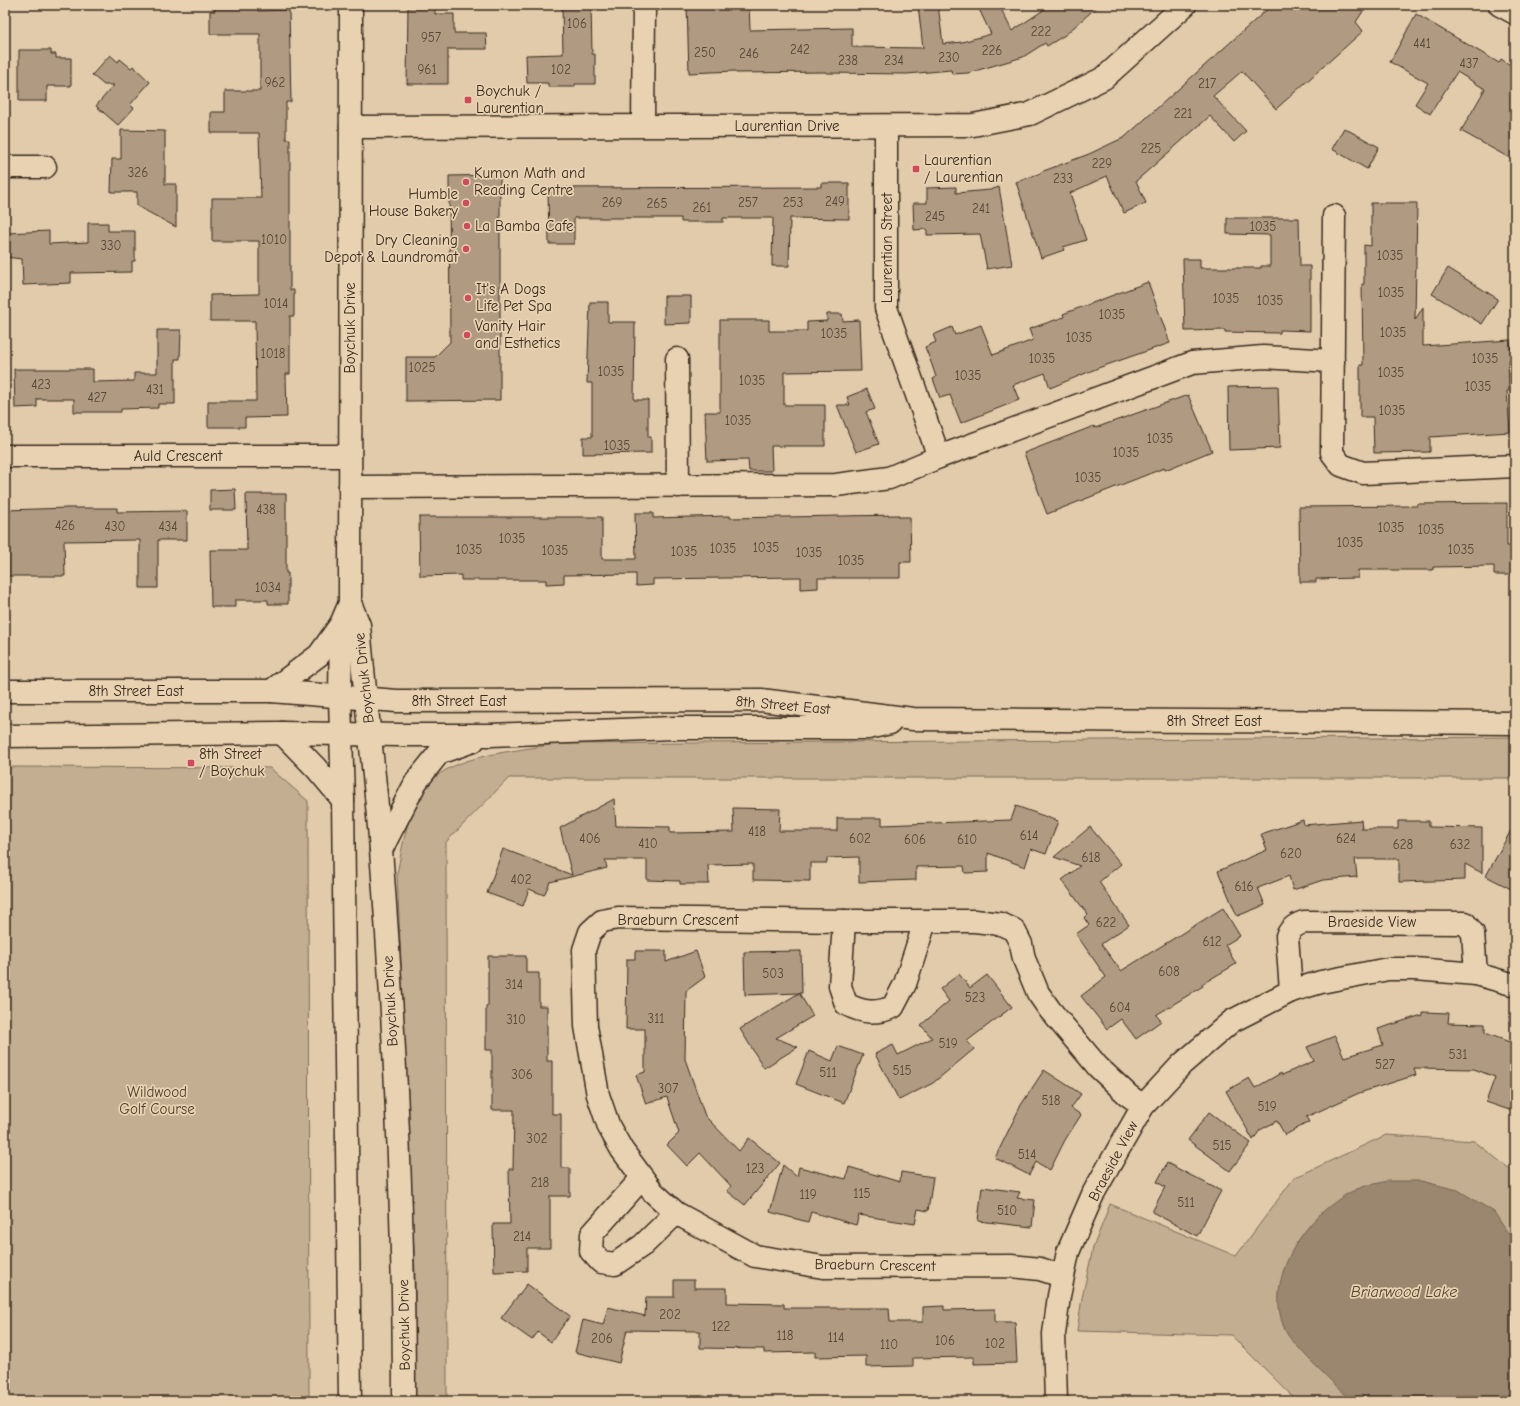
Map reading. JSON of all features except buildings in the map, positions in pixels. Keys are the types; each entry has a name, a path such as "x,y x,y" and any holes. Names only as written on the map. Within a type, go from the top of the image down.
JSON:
{"street":[{"name":"Boychuk Drive","path":"351,5 350,603 358,625 381,850 401,1199 404,1302 404,1401"},
{"path":"644,5 644,125"},
{"name":"Laurentian Drive","path":"351,127 973,125 1030,114 1104,78 1186,5"},
{"path":"1500,5 1515,13"},
{"name":"Laurentian Street","path":"886,126 886,308 939,457"},
{"path":"5,167 46,167"},
{"path":"1334,216 1332,453 1341,464 1363,473 1515,466"},
{"path":"350,487 836,486 889,478 939,457 1192,363 1263,357 1333,361"},
{"path":"677,359 678,486"},
{"name":"Auld Crescent","path":"5,456 350,456"},
{"name":"Boychuk Drive","path":"350,603 341,624 340,698 343,800 350,1401"},
{"path":"271,691 319,655 341,624"},
{"name":"8th Street East","path":"5,690 271,691 366,700 412,701 761,700 913,719 1515,723"},
{"name":"8th Street East","path":"5,736 282,733 491,735 674,728 868,728 913,719"},
{"path":"282,733 316,768 343,800"},
{"path":"381,850 416,782 439,753 491,735"},
{"name":"Braeburn Crescent","path":"1062,1276 1040,1269 1011,1266 823,1267 755,1256 676,1213 653,1192 642,1178 609,1127 598,1095 586,1026 584,950 590,932 602,921 618,918 925,922 974,921 1001,924 1014,930 1021,944 1024,959 1038,993 1050,1010 1098,1067 1128,1095 1143,1106"},
{"path":"844,921 840,986 846,1004 859,1011 880,1012 893,1007 905,984 925,922"},
{"name":"Braeside View","path":"1291,991 1286,936 1297,924 1304,922 1465,923 1473,933 1476,974"},
{"name":"Braeside View","path":"1056,1401 1054,1334 1062,1276 1068,1252 1094,1192 1143,1106 1182,1064 1232,1021 1291,991 1356,974 1388,969 1436,970 1476,974 1515,985"},
{"path":"642,1178 592,1234 591,1251 601,1262 615,1264 643,1245 676,1213"}],"green space":[{"path":"1515,737 1515,778 509,778 446,842 447,1401 415,1401 415,1272 397,874 411,814 422,792 440,773 471,760 488,755 555,744"},
{"name":"Wildwood Golf Course","path":"5,767 270,768 308,801 309,1401 5,1401"},
{"path":"1386,1135 1474,1141 1515,1173 1515,1401 1297,1401 1231,1335 1077,1331 1082,1298 1093,1248 1110,1204 1236,1256 1294,1178"}],"water":[{"name":"Briarwood Lake","path":"1387,1181 1421,1181 1458,1190 1494,1212 1515,1244 1515,1401 1351,1401 1311,1361 1287,1334 1280,1311 1279,1290 1284,1269 1293,1248 1306,1230 1322,1213 1339,1199 1357,1189"}],"place":[{"name":"Boychuk / Laurentian","path":"468,100"},
{"name":"Laurentian / Laurentian","path":"916,169"},
{"name":"Kumon Math and Reading Centre","path":"466,182"},
{"name":"Humble House Bakery","path":"466,203"},
{"name":"La Bamba Cafe","path":"467,226"},
{"name":"Dry Cleaning Depot & Laundromat","path":"466,249"},
{"name":"It's A Dogs Life Pet Spa","path":"468,298"},
{"name":"Vanity Hair and Esthetics","path":"467,335"},
{"name":"8th Street / Boychuk","path":"191,763"}]}
